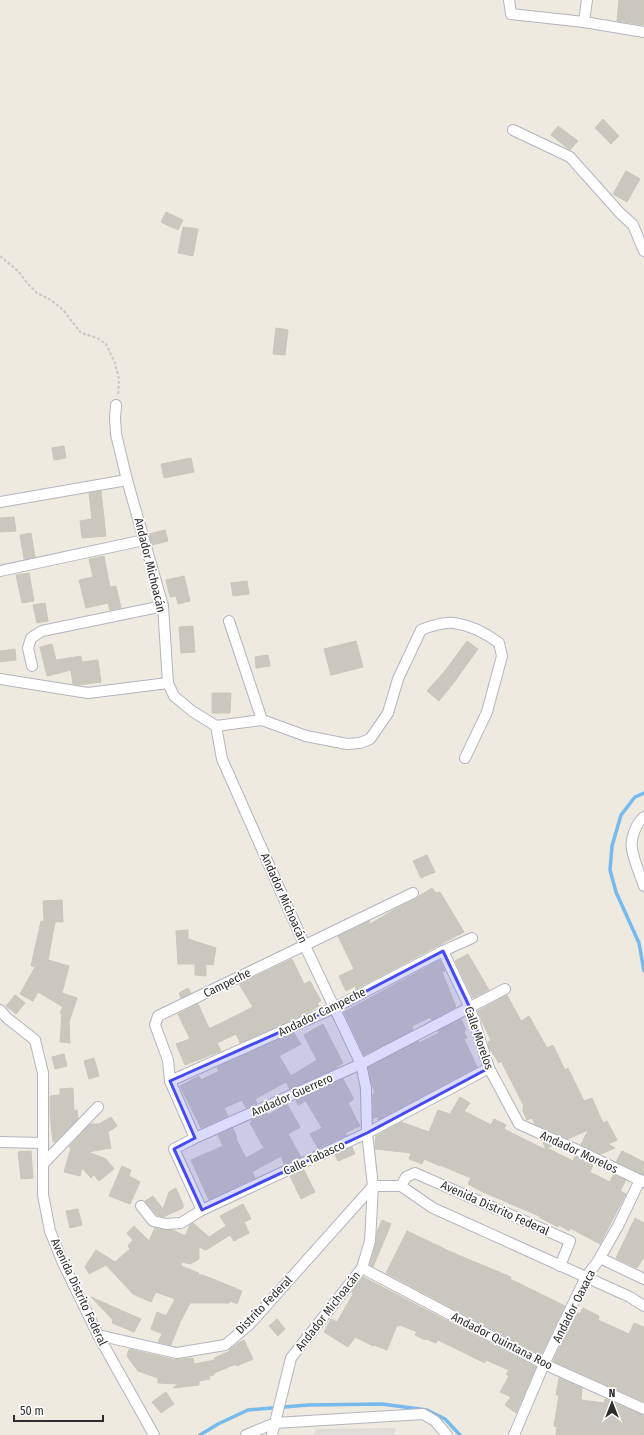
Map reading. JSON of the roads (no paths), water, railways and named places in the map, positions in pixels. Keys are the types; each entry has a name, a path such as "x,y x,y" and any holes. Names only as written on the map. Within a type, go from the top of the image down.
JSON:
{"street":[{"path":"508,0 511,14 584,22 644,32"},
{"path":"584,22 587,0"},
{"path":"513,130 570,156 620,213 633,225 644,251"},
{"name":"Andador Michoacán","path":"116,405 116,434 127,480 162,606 168,683 174,696 192,711 216,726 222,759 305,946 361,1064 366,1088 367,1133 373,1186 370,1241 362,1268 291,1358 272,1435"},
{"path":"0,502 127,480"},
{"path":"0,571 144,540"},
{"path":"32,666 28,648 32,638 42,631 162,606"},
{"path":"229,621 262,720"},
{"path":"216,726 262,720 306,736 347,744 360,743 370,739 388,713 398,679 421,630 434,625 454,623 485,633 500,643 502,656 487,712 465,758"},
{"path":"0,679 88,693 168,683"},
{"path":"644,817 641,819 634,832 631,848 644,886"},
{"name":"Campeche","path":"196,1138 170,1081 168,1060 155,1024 158,1016 413,893"},
{"name":"Andador Campeche","path":"170,1081 334,1008 443,951 472,938"},
{"name":"Calle Morelos","path":"443,951 470,1008 488,1068 519,1124"},
{"name":"Andador Guerrero","path":"202,1210 174,1149 361,1064 505,989"},
{"name":"Avenida Distrito Federal","path":"0,1010 7,1018 35,1040 43,1073 43,1195 50,1231 63,1263 98,1335 154,1435"},
{"name":"Calle Tabasco","path":"141,1206 153,1221 166,1224 181,1223 202,1210 367,1133 488,1068"},
{"path":"43,1164 98,1107"},
{"name":"Andador Morelos","path":"519,1124 642,1181"},
{"path":"0,1142 43,1143"},
{"name":"Avenida Distrito Federal","path":"560,1266 570,1241 415,1173 406,1177 401,1186 433,1208 560,1266 630,1297 644,1306"},
{"name":"Andador Oaxaca","path":"514,1435 544,1364 586,1277 600,1258 642,1181"},
{"path":"373,1186 401,1186"},
{"name":"Distrito Federal","path":"98,1335 176,1353 225,1345 249,1325 373,1186"},
{"path":"600,1258 644,1279"},
{"name":"Andador Quintana Roo","path":"362,1268 544,1364 644,1409"},
{"path":"246,1435 276,1420 423,1414 434,1421 446,1435"}],"waterway":[{"path":"644,793 635,797 621,815 612,846 610,870 616,892 639,943 644,971"},
{"path":"200,1435 218,1424 248,1410 308,1405 382,1404 427,1410 445,1419 460,1435"}]}
